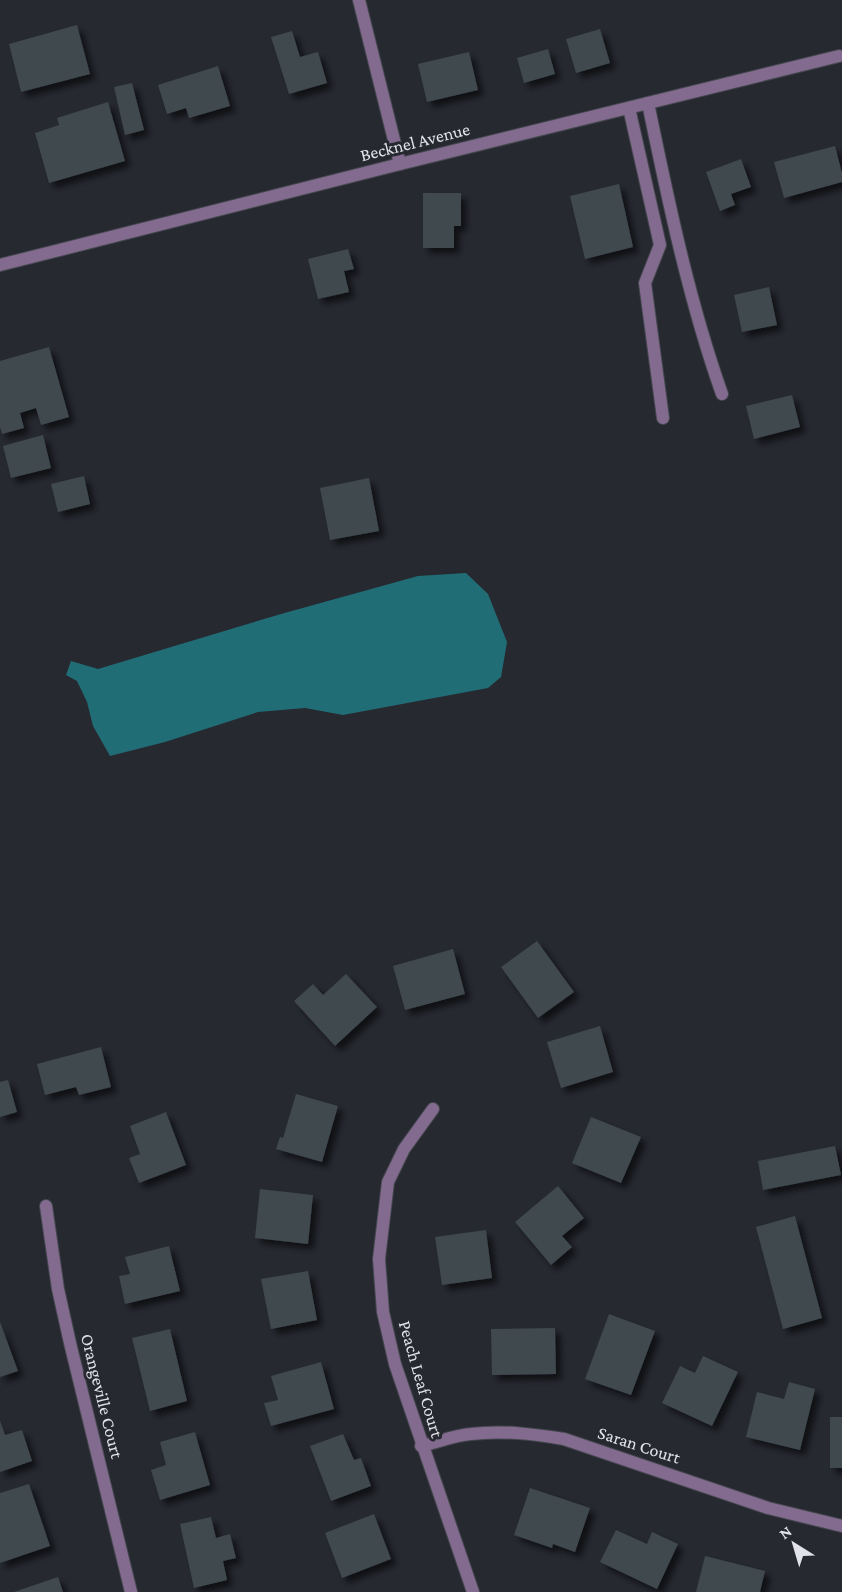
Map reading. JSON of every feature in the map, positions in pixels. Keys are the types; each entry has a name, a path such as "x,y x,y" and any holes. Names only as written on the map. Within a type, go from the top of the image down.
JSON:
{"street":[{"path":"359,0 400,164"},
{"name":"Becknel Avenue","path":"0,265 400,164 841,57"},
{"path":"648,103 663,174 704,337 722,394"},
{"path":"629,108 660,245 645,283 663,418"},
{"name":"Peach Leaf Court","path":"433,1109 404,1149 388,1182 379,1259 383,1312 395,1364 421,1446 473,1592"},
{"name":"Orangeville Court","path":"45,1206 58,1289 70,1343 131,1592"},
{"name":"Saran Court","path":"421,1446 469,1434 497,1432 531,1433 564,1439 768,1508 842,1526"}],"water":[{"path":"466,573 488,594 507,642 501,677 488,688 343,715 305,708 258,712 165,742 110,756 93,726 87,702 77,681 66,675 71,661 98,669 418,576"}],"building":[{"path":"77,25 90,74 21,92 9,44"},
{"path":"600,29 610,63 576,73 566,39"},
{"path":"292,31 300,57 318,52 327,83 289,94 271,37"},
{"path":"548,49 555,74 524,83 517,58"},
{"path":"469,52 478,90 427,102 418,64"},
{"path":"218,66 230,106 189,118 186,108 167,114 158,85"},
{"path":"132,83 144,130 125,135 114,87"},
{"path":"108,102 125,161 49,183 35,133 59,125 57,118"},
{"path":"835,146 842,182 784,198 774,162"},
{"path":"741,159 751,187 731,194 735,205 720,211 706,172"},
{"path":"619,184 633,247 585,259 570,196"},
{"path":"423,193 461,193 461,226 454,226 454,248 423,248"},
{"path":"348,249 354,269 344,271 349,292 318,299 308,259"},
{"path":"769,287 777,325 742,332 734,295"},
{"path":"49,347 69,417 41,425 36,408 20,413 24,428 2,434 0,427 0,361"},
{"path":"792,395 800,427 754,439 746,406"},
{"path":"43,435 51,468 11,478 3,446"},
{"path":"84,476 90,504 58,512 51,484"},
{"path":"369,478 379,531 330,540 320,488"},
{"path":"537,941 574,992 538,1018 501,967"},
{"path":"453,949 465,994 405,1010 393,966"},
{"path":"346,974 377,1007 335,1046 294,1001 313,984 323,995"},
{"path":"600,1026 613,1072 561,1088 547,1042"},
{"path":"101,1047 111,1087 79,1095 76,1087 45,1095 37,1064"},
{"path":"8,1080 17,1112 0,1117 0,1082"},
{"path":"296,1094 338,1106 322,1162 276,1149 280,1137 283,1138"},
{"path":"166,1112 186,1165 139,1183 129,1158 140,1154 130,1126"},
{"path":"591,1117 641,1137 621,1183 572,1163"},
{"path":"835,1146 841,1175 763,1190 758,1161"},
{"path":"558,1186 584,1218 562,1236 572,1247 551,1265 515,1222"},
{"path":"260,1189 313,1195 308,1244 255,1238"},
{"path":"795,1216 822,1318 783,1329 756,1227"},
{"path":"486,1230 492,1278 442,1285 435,1237"},
{"path":"169,1246 180,1291 125,1304 119,1276 130,1274 125,1257"},
{"path":"308,1271 317,1320 271,1329 261,1279"},
{"path":"609,1314 655,1331 631,1395 585,1379"},
{"path":"0,1322 18,1371 0,1377"},
{"path":"555,1328 556,1374 492,1375 491,1329"},
{"path":"170,1329 187,1401 150,1411 132,1338"},
{"path":"703,1356 738,1372 712,1426 662,1403 680,1366 695,1373"},
{"path":"321,1362 334,1409 271,1426 264,1403 278,1400 271,1376"},
{"path":"789,1382 815,1389 800,1450 746,1437 757,1392 784,1399"},
{"path":"830,1417 842,1417 842,1468 830,1468"},
{"path":"0,1421 5,1435 22,1430 32,1461 0,1472"},
{"path":"195,1432 210,1485 160,1500 151,1470 166,1465 160,1442"},
{"path":"343,1434 354,1460 361,1458 371,1486 331,1501 310,1446"},
{"path":"29,1484 50,1546 0,1563 0,1493"},
{"path":"530,1488 590,1508 575,1552 553,1544 552,1548 514,1535"},
{"path":"374,1514 391,1559 342,1578 325,1533"},
{"path":"211,1517 216,1538 230,1534 236,1558 223,1561 227,1580 194,1588 180,1524"},
{"path":"616,1530 647,1544 652,1532 678,1544 657,1589 600,1562"},
{"path":"705,1556 765,1571 760,1592 696,1592"},
{"path":"58,1577 63,1592 14,1592"}]}
